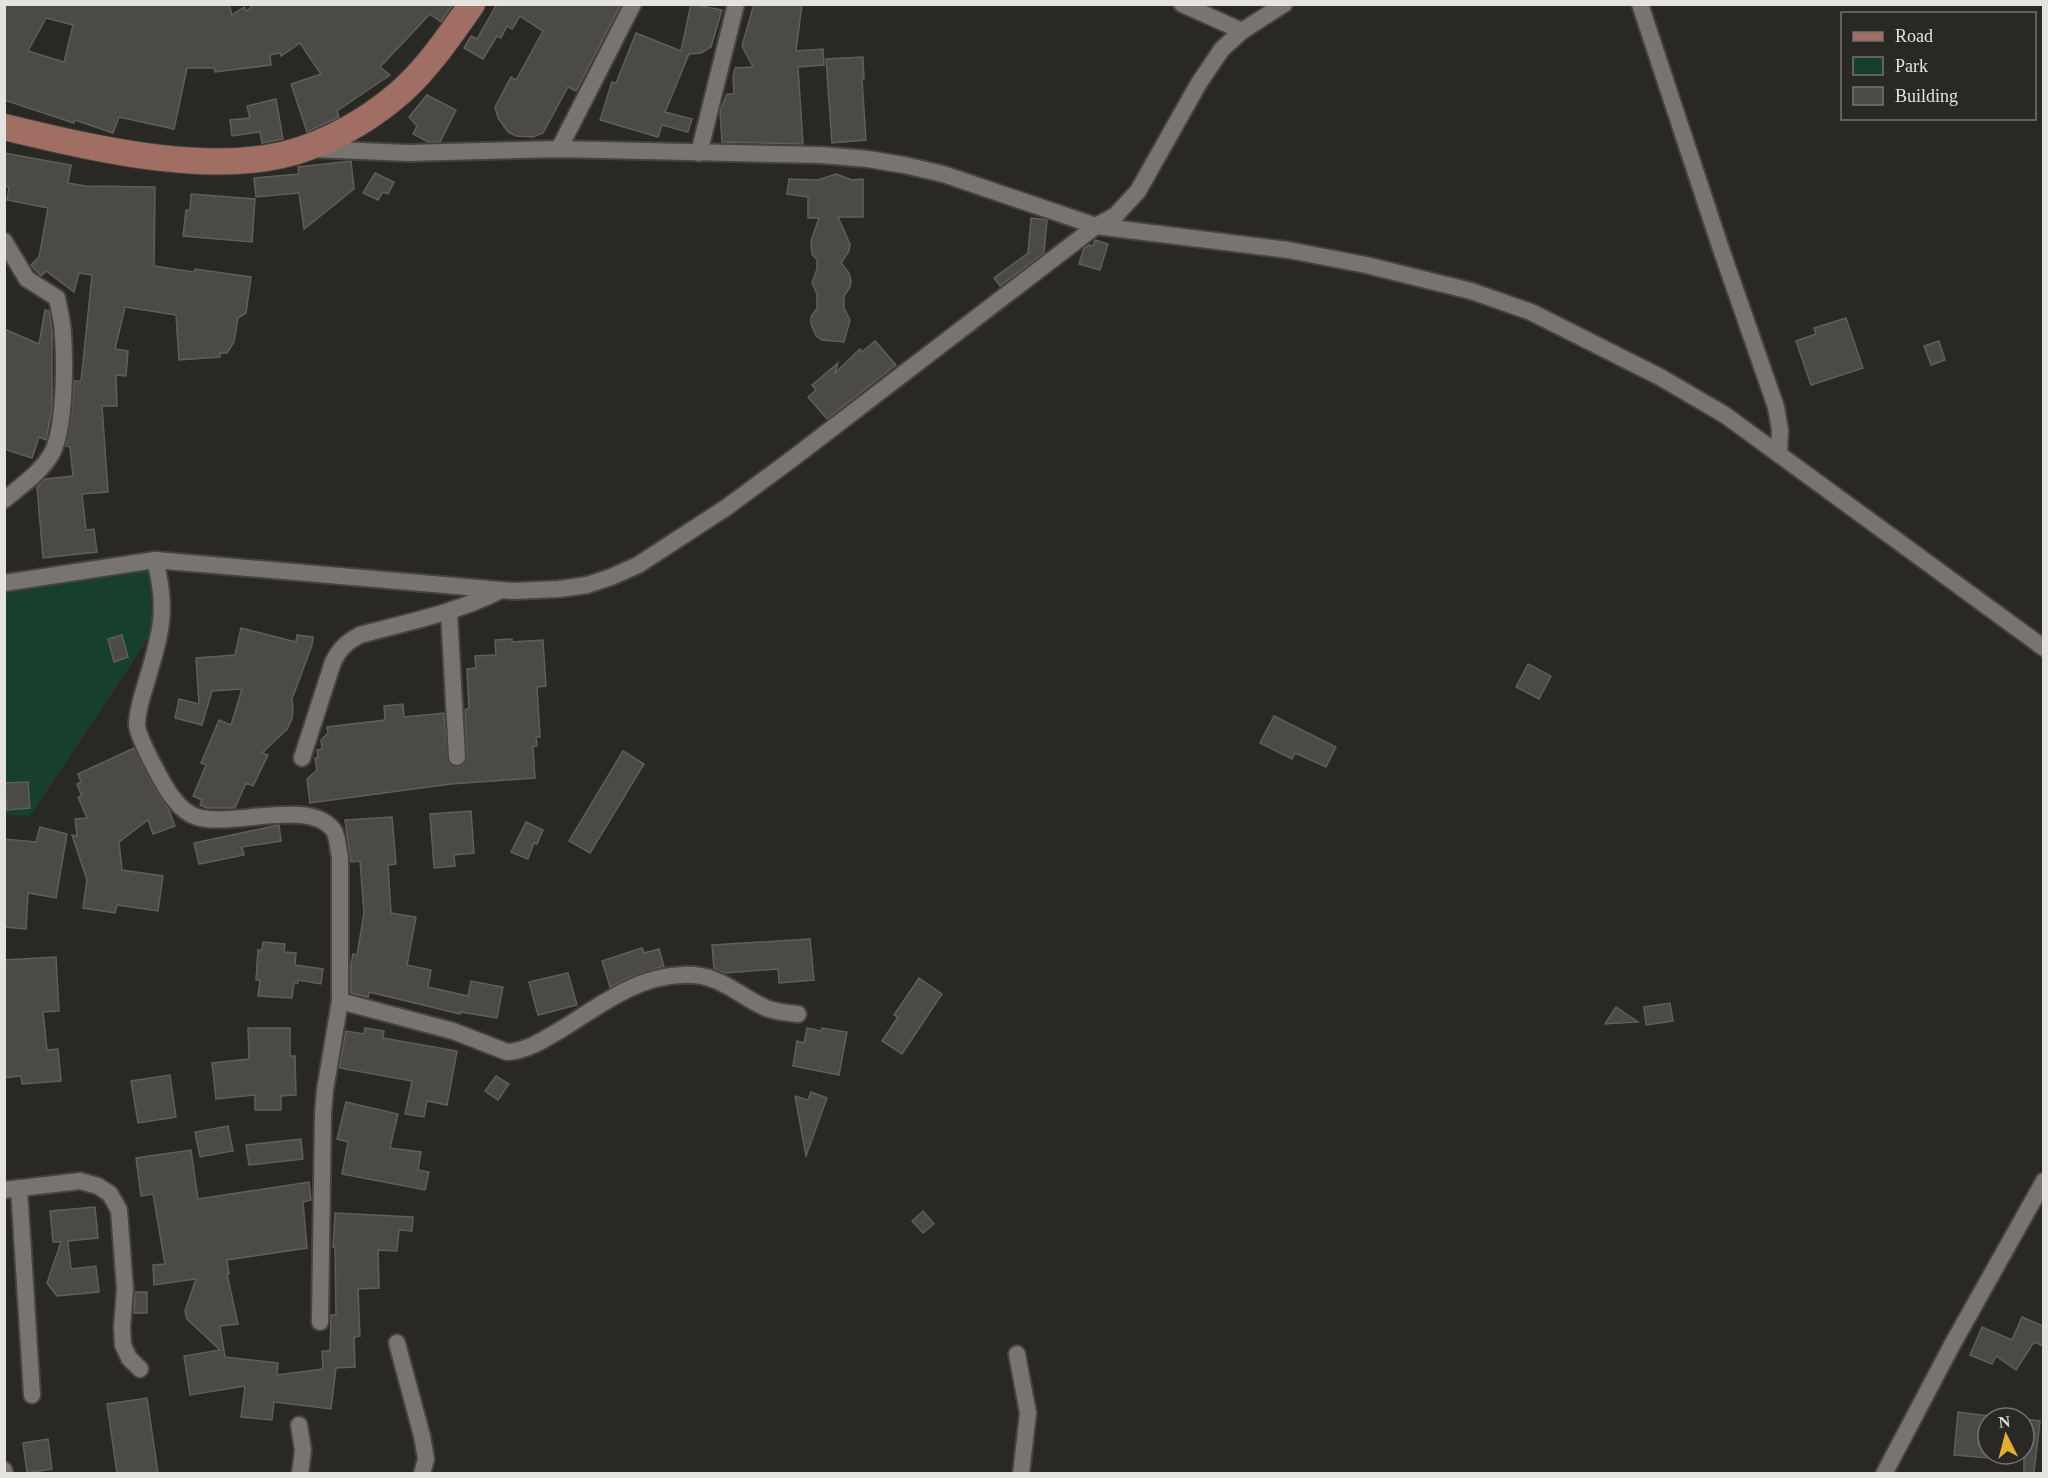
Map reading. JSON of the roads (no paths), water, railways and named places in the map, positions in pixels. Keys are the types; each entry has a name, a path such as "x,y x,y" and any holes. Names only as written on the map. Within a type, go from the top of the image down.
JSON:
{"main road":[{"path":"4,127 91,148 165,158 224,162 268,158 305,149 356,126 404,89 440,50 472,4"}],"street":[{"path":"559,149 633,4"},
{"path":"699,153 736,4"},
{"path":"1182,4 1242,31"},
{"path":"4,583 155,560 499,591 559,589 587,585 638,565 727,507 809,447 1096,226 1116,215 1129,203 1149,172 1210,65 1222,49 1242,31 1284,4"},
{"path":"1640,4 1776,407 1780,430 1779,454"},
{"path":"305,149 408,153 559,149 821,155 904,165 943,174 1096,226 1288,250 1366,265 1471,291 1531,312 1651,372 1725,415 2043,648"},
{"path":"4,241 27,279 57,298 63,333 63,376 60,423 53,451 32,478 4,500"},
{"path":"155,560 162,589 163,612 137,726 140,739 171,796 185,811 210,820 299,815 314,817 334,831 340,858 340,1001 323,1113 320,1322"},
{"path":"302,758 333,662 340,649 348,641 360,635 449,612 478,602 499,591"},
{"path":"449,612 457,757"},
{"path":"340,1001 453,1031 507,1052 516,1052 542,1041 624,991 664,976 698,975 713,978 768,1009 798,1014"},
{"path":"33,1395 12,1189 80,1181 98,1186 110,1194 119,1210 125,1289 123,1346 129,1358 140,1370"},
{"path":"1884,1473 2043,1181"},
{"path":"397,1343 422,1436 426,1459 422,1473"},
{"path":"1017,1354 1028,1413 1021,1473"},
{"path":"299,1425 303,1450 300,1473"}]}
